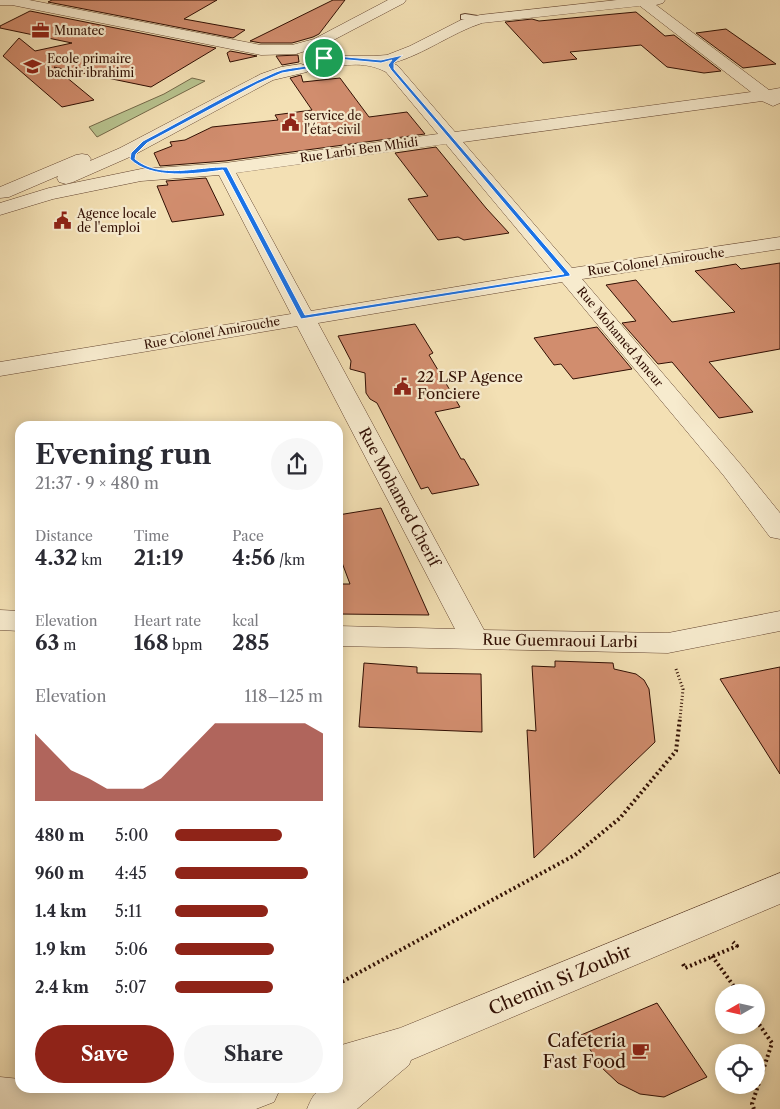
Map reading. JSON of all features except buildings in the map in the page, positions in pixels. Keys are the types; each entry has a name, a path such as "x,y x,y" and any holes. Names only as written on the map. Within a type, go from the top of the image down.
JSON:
{"street":[{"path":"0,1 12,1 268,56 281,67 316,61 352,59"},
{"path":"338,43 337,52 345,58 389,62 475,21 647,1 772,94 780,107"},
{"path":"0,193 131,138 244,80 258,71 268,56 319,42 405,2"},
{"path":"0,205 80,172 145,142 267,77 316,61 338,43 405,2"},
{"path":"293,49 315,51 316,61"},
{"name":"Rue Mohamed Ameur","path":"389,62 448,137 568,275 733,471 780,531"},
{"name":"Rue Larbi Ben Mhidi","path":"0,209 87,186 141,175 225,169 772,94"},
{"path":"145,142 133,154 136,164 155,170 179,173"},
{"name":"Rue Mohamed Cherif","path":"225,169 475,640"},
{"name":"Rue Colonel Amirouche","path":"0,369 568,275 780,243"},
{"path":"0,620 15,621"},
{"name":"Rue Guemraoui Larbi","path":"343,636 668,643 780,620"},
{"name":"Chemin Si Zoubir","path":"343,1063 404,1045 780,888"},
{"path":"327,1109 404,1045"},
{"path":"0,1096 56,1105 132,1109 175,1109 242,1097"}],"path":[{"path":"343,981 575,856 620,818 676,751 683,689"},
{"path":"685,968 737,946"},
{"path":"712,956 732,984"},
{"path":"754,1109 752,1104 772,1043 765,1033"}],"green space":[{"path":"192,78 205,81 97,137 89,127 164,94"}],"place":[{"name":"Munatec","path":"40,31"},
{"name":"Ecole primaire bachir ibrahimi","path":"33,66"},
{"name":"service de l'état-civil","path":"290,123"},
{"name":"Agence locale de l'emploi","path":"63,221"},
{"name":"22 LSP Agence Fonciere","path":"403,386"},
{"name":"Cafeteria Fast Food","path":"640,1051"}],"route":[{"path":"324,56 381,61 401,56 392,62 390,65 392,69 448,137 568,275 303,318 225,169 179,173 155,170 136,164 133,159 133,154 145,142 267,77 281,72 316,66 324,58 324,56"}]}
